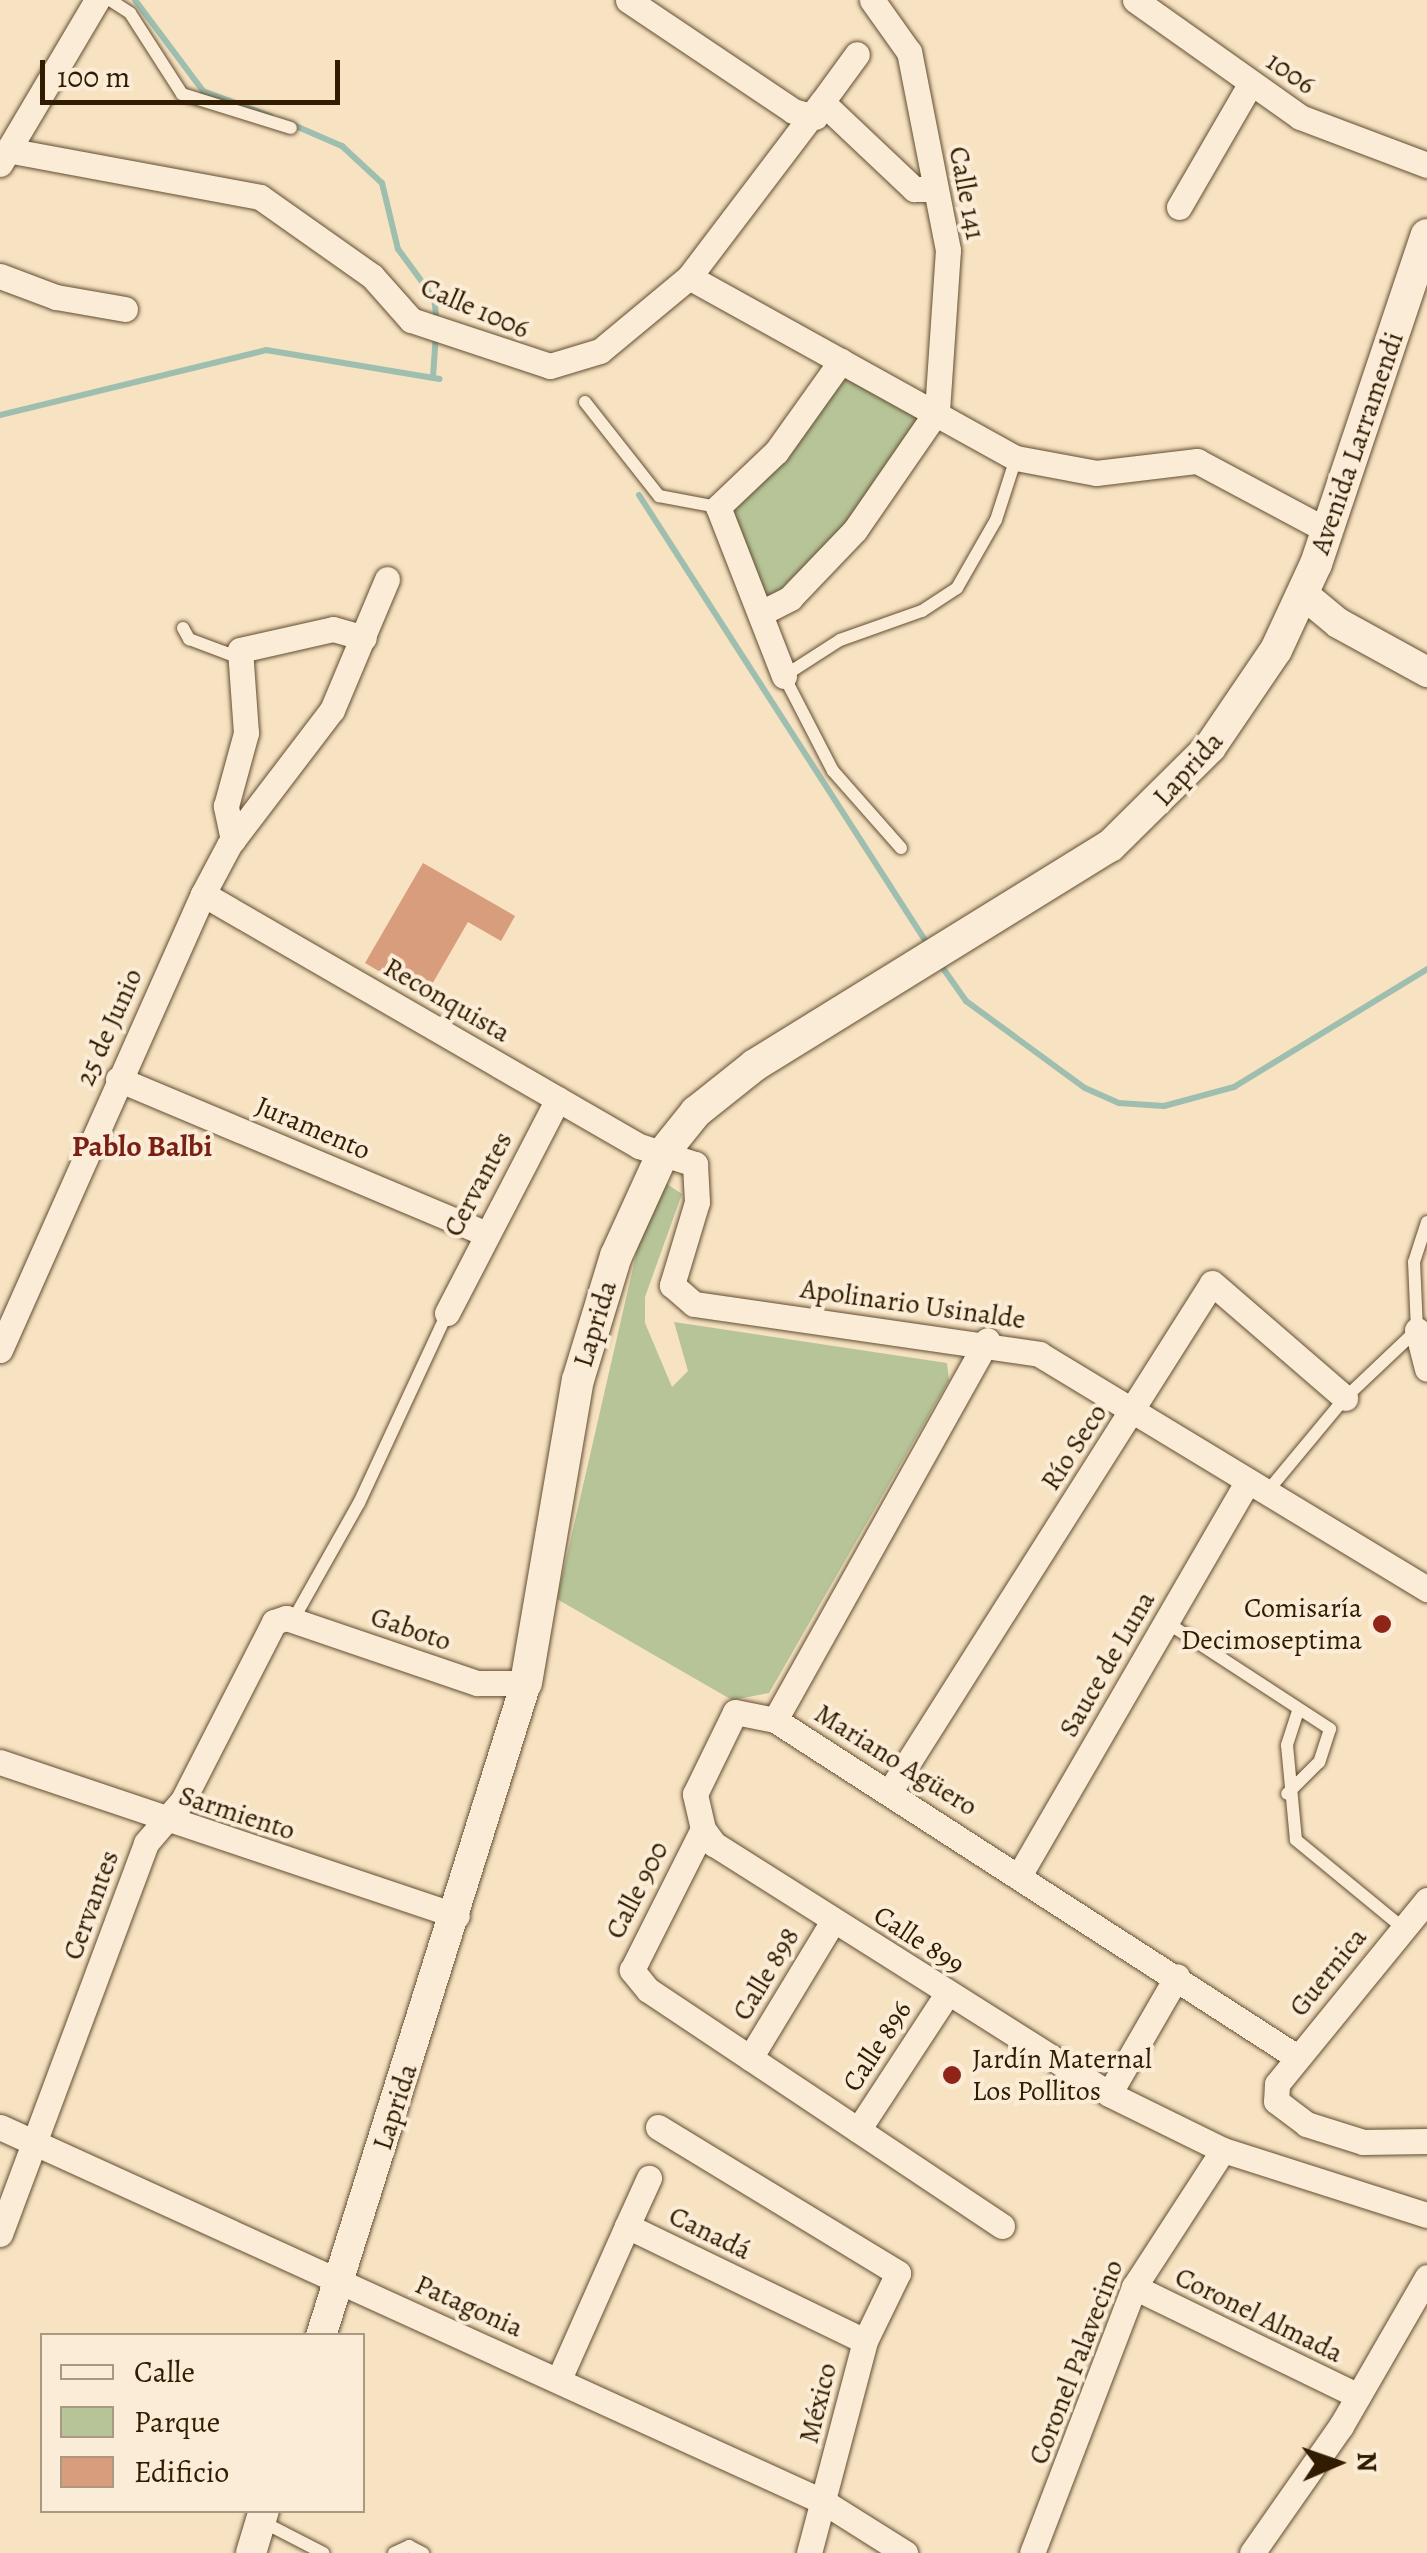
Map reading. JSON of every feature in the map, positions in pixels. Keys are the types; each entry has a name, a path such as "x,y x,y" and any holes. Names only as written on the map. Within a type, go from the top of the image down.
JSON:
{"main road":[{"name":"Avenida Larramendi","path":"1303,594 1328,531 1427,234"},
{"name":"Laprida","path":"526,1683 578,1380 616,1256 664,1153 725,1086 1084,865 1154,807 1240,707 1303,594"}],"street":[{"path":"3,157 97,0"},
{"path":"628,0 793,111 818,110 914,189 934,189"},
{"name":"Calle 141","path":"872,0 910,52 951,282 937,411"},
{"name":"1006","path":"1135,0 1322,128 1427,165"},
{"name":"Calle 1006","path":"3,157 260,197 372,276 433,330 512,359 572,364 689,277 858,54"},
{"path":"1180,206 1252,83"},
{"path":"0,276 56,298 125,309"},
{"path":"689,277 1016,458 1096,474 1197,460 1328,531"},
{"path":"784,676 718,507 776,452 841,360"},
{"path":"761,613 790,598 856,530 937,411"},
{"name":"25 de Junio","path":"0,1350 202,894 233,840 316,736 388,579"},
{"path":"1303,594 1427,672"},
{"path":"233,840 226,806 246,733 237,657 240,650 333,629 364,638"},
{"name":"Reconquista","path":"202,894 558,1098 664,1153"},
{"name":"Juramento","path":"118,1079 485,1233"},
{"name":"Cervantes","path":"447,1313 558,1098"},
{"name":"Apolinario Usinalde","path":"664,1153 695,1164 700,1177 673,1265 672,1285 694,1304 987,1340 1039,1354 1255,1489 1427,1589"},
{"name":"Río Seco","path":"890,1791 1212,1283 1345,1398"},
{"path":"1417,1330 1427,1369"},
{"name":"Mariano Agüero","path":"987,1340 776,1720 1298,2056"},
{"name":"Sauce de Luna","path":"1020,1874 1166,1622 1255,1489"},
{"name":"Cervantes","path":"0,2234 146,1842 183,1800 286,1619"},
{"name":"Gaboto","path":"286,1619 477,1683 526,1683"},
{"name":"Laprida","path":"322,2333 457,1916 526,1683"},
{"name":"Calle 900","path":"750,2058 648,1990 632,1970 703,1829 696,1794 735,1712 776,1720"},
{"name":"Sarmiento","path":"0,1762 164,1821 457,1916"},
{"name":"Calle 899","path":"703,1829 714,1844 1108,2094 1223,2150 1427,2215"},
{"name":"Guernica","path":"1422,2134 1362,2142 1306,2124 1280,2110 1277,2084 1427,1900"},
{"name":"Calle 898","path":"750,2058 833,1921"},
{"path":"1108,2094 1177,1976"},
{"name":"Calle 896","path":"858,2130 947,1994"},
{"path":"750,2058 1002,2226"},
{"name":"Patagonia","path":"0,2127 824,2502 906,2553"},
{"name":"México","path":"658,2127 898,2273 864,2341 809,2553"},
{"name":"Coronel Palavecino","path":"1032,2553 1134,2287 1223,2150"},
{"path":"627,2226 649,2178"},
{"name":"Canadá","path":"559,2379 627,2226 864,2341"},
{"path":"1252,2553 1358,2396 1427,2278"},
{"name":"Coronel Almada","path":"1134,2287 1358,2396"},
{"path":"251,2553 262,2516"}],"lane":[{"path":"110,0 130,13 182,94 290,128"},
{"path":"585,402 659,496 718,507"},
{"path":"901,848 833,771 784,676 840,640 922,611 957,588 996,520 1016,458"},
{"path":"183,628 189,639 237,657"},
{"path":"1255,1489 1417,1330 1414,1262 1427,1222"},
{"name":"Cervantes","path":"286,1619 359,1503 447,1313"},
{"path":"1166,1622 1330,1729 1328,1747 1287,1794"},
{"path":"1298,1711 1287,1744 1287,1794 1296,1840 1403,1928"},
{"path":"262,2516 323,2553"},
{"path":"394,2553 409,2546 423,2553"}],"green space":[{"path":"843,375 924,410 841,533 772,601 763,599 731,506"},
{"path":"664,1182 682,1194 645,1297 645,1323 672,1387 688,1371 674,1322 947,1363 949,1380 769,1693 732,1700 557,1599 638,1246"}],"building":[{"path":"423,863 515,916 501,941 468,922 431,986 425,982 418,994 365,963"}],"waterway":[{"path":"135,0 203,91 270,116"},
{"path":"291,124 342,146 382,183 398,249 434,298 437,321"},
{"path":"433,377 436,333"},
{"path":"0,415 266,350 440,379"},
{"path":"639,495 928,945"},
{"path":"940,964 966,1001 1085,1088 1119,1103 1164,1106 1234,1087 1427,969"}],"place":[{"name":"Comisaría Decimoseptima","path":"1382,1624"},
{"name":"Jardín Maternal Los Pollitos","path":"952,2075"}],"district":[{"name":"Pablo Balbi","path":"142,1146"}]}
